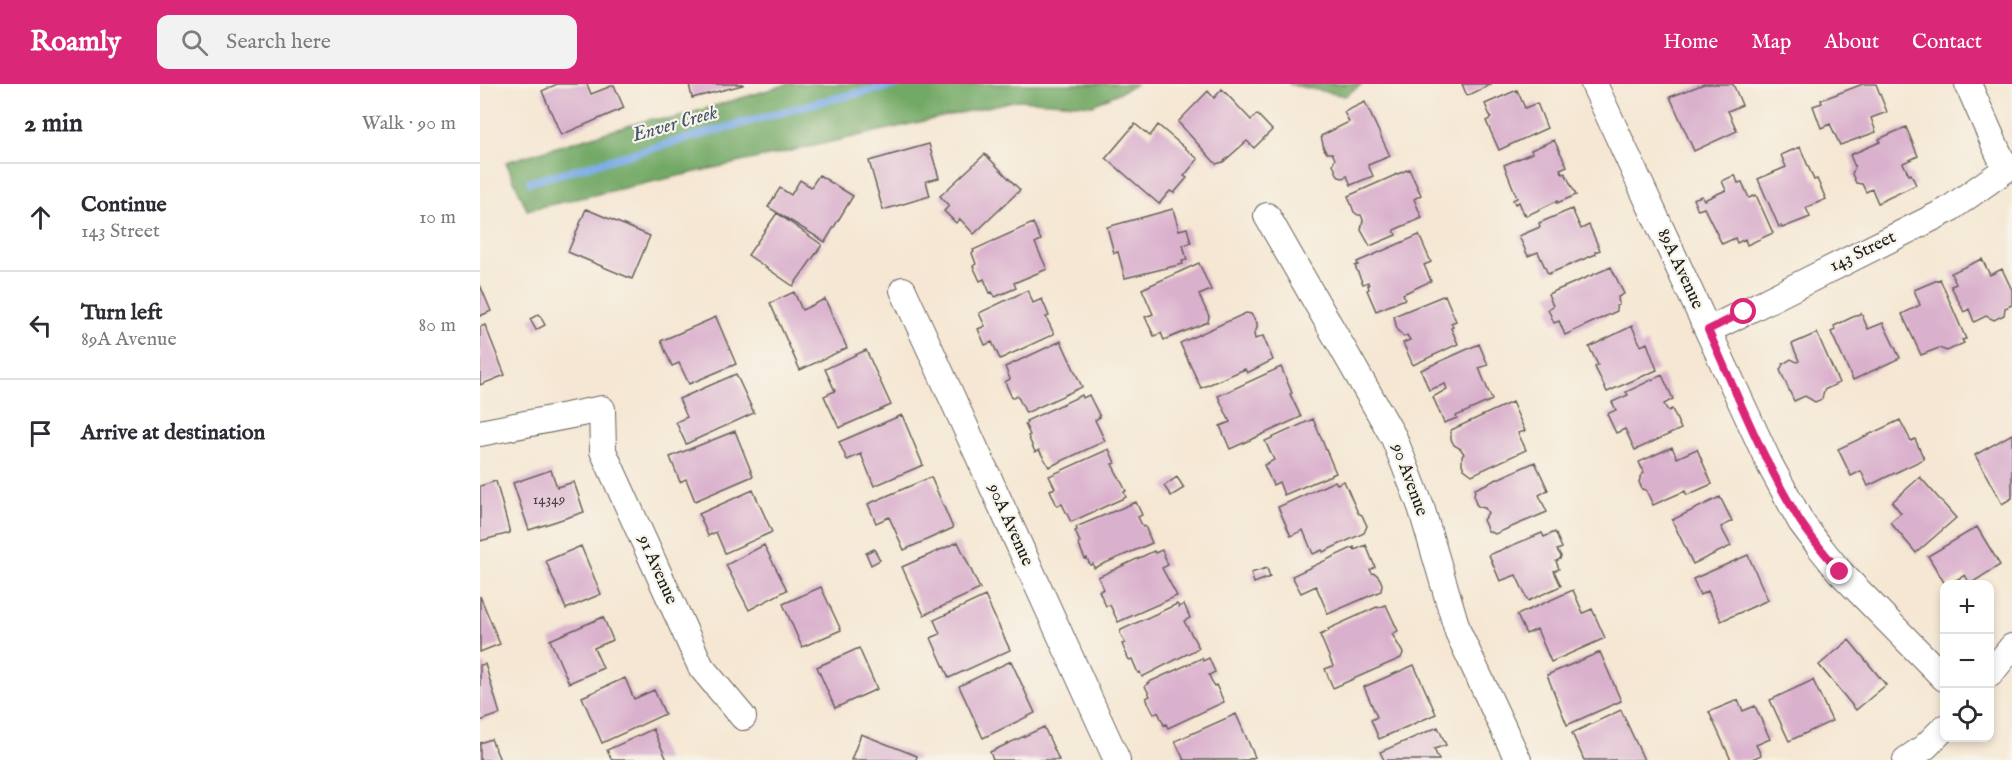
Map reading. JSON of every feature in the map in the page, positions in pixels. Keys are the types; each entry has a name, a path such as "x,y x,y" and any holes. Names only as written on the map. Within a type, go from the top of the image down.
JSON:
{"street":[{"name":"89A Avenue","path":"1594,84 1770,465 1801,522 1840,572 1940,674"},
{"path":"1968,84 2009,167"},
{"name":"143 Street","path":"1708,330 1948,210 2009,167"},
{"name":"90 Avenue","path":"1266,216 1394,438 1421,507 1458,632 1518,760"},
{"name":"90A Avenue","path":"903,290 1117,760"},
{"name":"91 Avenue","path":"480,433 602,409 603,451 701,668 743,717"},
{"path":"1994,668 2012,647"},
{"path":"1906,760 1925,747 1940,732"}],"green space":[{"path":"788,84 1137,84 1093,105 1018,100 527,210 506,162 651,119 671,119"},
{"path":"1288,84 1362,84 1345,96"}],"building":[{"path":"557,84 587,84 591,94 614,85 624,108 561,135 542,91"},
{"path":"689,84 743,84 743,85 692,98"},
{"path":"1462,84 1492,84 1467,96"},
{"path":"1704,84 1733,84 1742,105 1728,111 1737,131 1694,151 1670,97"},
{"path":"1863,84 1876,84 1887,112 1871,118 1876,132 1840,145 1830,124 1821,128 1813,106 1822,103 1821,100"},
{"path":"1222,89 1251,120 1257,114 1272,130 1254,148 1247,141 1223,162 1216,164 1178,122 1208,91 1214,98"},
{"path":"1517,90 1525,108 1537,103 1547,128 1499,150 1486,121 1491,118 1485,104"},
{"path":"1365,102 1390,156 1368,165 1373,176 1351,185 1347,176 1339,177 1333,164 1335,159 1332,153 1327,153 1324,149 1321,136 1349,122 1344,112"},
{"path":"1135,124 1150,136 1158,125 1198,159 1184,176 1187,178 1174,193 1170,191 1159,204 1106,158"},
{"path":"1906,127 1918,156 1903,163 1916,185 1878,203 1872,189 1866,192 1862,184 1856,183 1852,174 1855,167 1850,155"},
{"path":"1554,140 1567,166 1560,169 1563,174 1565,173 1576,195 1557,203 1557,201 1526,216 1519,202 1515,204 1513,200 1517,198 1504,165"},
{"path":"929,144 939,178 926,181 930,196 883,210 869,161"},
{"path":"1800,147 1814,180 1817,179 1826,199 1806,208 1810,217 1782,228 1779,227 1758,179 1786,167 1781,155"},
{"path":"985,154 1020,190 974,234 960,219 956,223 944,211 949,206 940,196"},
{"path":"1409,169 1421,195 1414,199 1422,218 1394,230 1396,235 1370,246 1361,230 1363,220 1361,215 1354,212 1348,196"},
{"path":"819,175 853,196 825,242 768,207 780,188 791,195 800,180 811,187"},
{"path":"1735,175 1738,183 1742,182 1749,198 1756,195 1773,233 1747,245 1745,239 1737,243 1735,238 1722,244 1704,208 1698,210 1693,199 1702,196 1704,200 1726,190 1722,181"},
{"path":"586,209 650,236 632,279 568,252"},
{"path":"1173,209 1179,230 1187,228 1191,243 1183,245 1187,260 1182,261 1183,264 1125,278 1118,252 1114,253 1107,227"},
{"path":"1572,209 1581,229 1589,225 1600,250 1595,252 1596,254 1548,274 1538,252 1528,256 1519,236 1540,227 1539,223"},
{"path":"777,213 822,245 793,286 748,255"},
{"path":"1033,223 1041,240 1035,243 1047,269 1014,283 1016,288 995,297 992,292 990,293 984,279 980,281 973,266 976,264 973,250"},
{"path":"1419,235 1431,262 1424,265 1431,281 1403,294 1405,299 1376,311 1367,290 1369,289 1368,282 1363,284 1355,266 1358,265 1357,262"},
{"path":"1982,259 1990,275 2002,269 2012,290 2012,305 2005,308 2004,315 1994,320 1986,316 1974,322 1969,309 1964,312 1951,286 1956,284 1951,273"},
{"path":"1199,263 1211,290 1199,295 1209,316 1208,322 1164,340 1161,333 1154,336 1145,317 1153,314 1142,289"},
{"path":"1611,267 1624,294 1618,297 1617,311 1565,335 1559,321 1554,323 1548,309 1553,306 1548,294"},
{"path":"1940,279 1966,339 1962,340 1964,343 1947,351 1939,348 1921,355 1902,314 1920,305 1914,290"},
{"path":"480,285 491,311 480,316"},
{"path":"1028,290 1033,303 1042,299 1049,316 1046,317 1054,334 1000,359 992,342 985,345 978,329 985,326 979,313"},
{"path":"794,292 802,310 825,299 847,348 800,370 770,303"},
{"path":"1445,295 1456,321 1451,323 1453,327 1451,328 1458,344 1413,365 1403,343 1410,340 1407,335 1404,337 1397,330 1394,316"},
{"path":"1246,313 1251,314 1257,323 1255,339 1263,336 1273,360 1247,373 1245,369 1201,388 1180,343"},
{"path":"1861,313 1868,329 1883,323 1900,358 1853,380 1831,332 1835,330 1834,326"},
{"path":"539,314 545,325 536,330 530,319"},
{"path":"716,317 736,364 689,384 679,363 672,366 661,341"},
{"path":"485,325 505,375 480,385 480,327"},
{"path":"1632,326 1641,346 1647,343 1657,370 1607,392 1595,367 1598,365 1589,347"},
{"path":"1817,333 1839,383 1824,390 1822,399 1815,402 1805,396 1794,401 1780,370 1783,364 1791,359 1799,361 1792,344"},
{"path":"1061,341 1082,387 1026,413 1017,395 1012,398 1005,382 1010,379 1005,367"},
{"path":"1479,344 1488,365 1479,368 1492,400 1444,423 1433,397 1447,389 1445,384 1429,390 1421,370"},
{"path":"866,350 891,405 839,428 824,396 835,391 825,369"},
{"path":"1281,367 1301,417 1230,449 1220,426 1230,422 1218,396"},
{"path":"736,374 754,413 686,444 676,422 687,417 679,399"},
{"path":"1662,375 1673,399 1664,404 1668,411 1672,409 1681,429 1635,450 1625,429 1616,433 1607,414 1616,410 1612,402 1628,395 1626,392"},
{"path":"1082,395 1083,398 1089,395 1100,417 1095,420 1105,441 1049,467 1039,450 1035,452 1028,436 1030,435 1026,421"},
{"path":"1512,402 1525,431 1518,433 1526,450 1472,475 1464,469 1462,456 1464,454 1454,445 1451,430"},
{"path":"902,415 923,465 874,486 861,454 847,460 839,442"},
{"path":"1313,419 1336,473 1284,495 1279,482 1273,485 1264,465 1274,460 1265,441"},
{"path":"1900,420 1911,441 1915,439 1924,459 1868,486 1861,471 1851,476 1838,449"},
{"path":"735,431 753,476 695,501 686,479 680,482 670,457"},
{"path":"2012,434 2012,498 2002,504 1975,455"},
{"path":"1672,447 1677,458 1697,449 1712,484 1687,495 1685,491 1653,505 1646,490 1642,489 1639,482 1644,473 1639,462"},
{"path":"1109,449 1115,463 1112,464 1126,491 1124,492 1126,497 1071,522 1062,504 1057,506 1050,490 1055,488 1049,476"},
{"path":"1535,462 1548,490 1539,495 1547,512 1495,534 1488,531 1483,520 1488,513 1485,508 1476,504 1475,489"},
{"path":"551,470 557,487 574,482 584,512 529,530 513,483"},
{"path":"931,477 953,528 904,550 889,517 876,523 868,504"},
{"path":"1177,477 1184,488 1171,496 1164,486"},
{"path":"1920,477 1956,518 1916,553 1890,522 1901,513 1892,502"},
{"path":"496,481 510,533 480,541 480,486"},
{"path":"1335,481 1337,484 1344,481 1358,513 1362,515 1367,526 1364,533 1323,552 1322,550 1313,554 1303,530 1291,536 1278,507"},
{"path":"753,490 772,532 725,553 716,532 708,536 699,514"},
{"path":"1720,497 1732,521 1721,527 1731,546 1693,564 1672,520"},
{"path":"1136,502 1142,515 1138,517 1143,527 1145,526 1152,543 1094,568 1087,558 1085,559 1078,543 1080,542 1075,531 1076,527"},
{"path":"1977,527 2000,565 1976,580 1968,580 1965,575 1956,580 1943,580 1928,556"},
{"path":"1555,532 1562,548 1557,550 1561,556 1556,561 1559,569 1554,571 1561,586 1528,601 1516,575 1500,581 1489,555 1542,533 1544,537"},
{"path":"958,542 980,589 924,615 902,567"},
{"path":"764,545 787,590 749,610 726,565"},
{"path":"1366,545 1375,567 1370,570 1380,579 1381,591 1328,614 1316,586 1301,593 1292,576 1354,547 1355,550"},
{"path":"581,546 601,594 566,609 546,561"},
{"path":"874,549 880,560 871,565 866,553"},
{"path":"1162,550 1168,565 1162,568 1177,596 1118,622 1110,605 1106,606 1099,591 1104,589 1098,577 1154,551 1155,553"},
{"path":"1748,555 1768,600 1721,621 1708,591 1700,595 1693,579"},
{"path":"1267,568 1270,577 1254,583 1251,573"},
{"path":"821,587 841,630 802,647 783,604"},
{"path":"1573,590 1583,613 1592,609 1605,638 1551,662 1537,629 1526,634 1517,615"},
{"path":"480,596 500,644 480,652"},
{"path":"985,596 1010,650 949,678 931,638 940,634 934,620"},
{"path":"1177,604 1179,607 1184,604 1190,618 1184,621 1199,648 1142,677 1132,659 1129,660 1122,644 1125,643 1120,633 1121,630"},
{"path":"1386,605 1398,631 1392,634 1403,653 1401,658 1333,688 1325,669 1333,666 1320,635 1329,631 1328,629"},
{"path":"603,617 613,640 594,648 603,668 569,683 550,640"},
{"path":"1849,640 1886,685 1856,710 1819,665"},
{"path":"859,648 877,689 835,708 817,667"},
{"path":"1600,652 1621,701 1567,725 1547,675"},
{"path":"1202,658 1203,661 1209,658 1215,672 1209,675 1224,702 1168,728 1166,724 1164,725 1158,712 1154,714 1146,698 1150,696 1145,686 1147,683"},
{"path":"1011,661 1035,713 983,738 959,686"},
{"path":"485,664 500,714 480,721 480,665"},
{"path":"1414,665 1436,714 1379,739 1371,720 1377,717 1364,687"},
{"path":"625,678 634,699 654,690 665,714 602,743 582,697"},
{"path":"1813,680 1832,721 1789,741 1770,700"},
{"path":"1738,700 1743,711 1755,706 1770,739 1756,745 1761,755 1750,760 1731,760 1709,712"},
{"path":"1621,710 1644,760 1584,760 1572,733"},
{"path":"1236,714 1255,757 1247,760 1184,760 1175,741"},
{"path":"1044,727 1059,760 993,760 990,752"},
{"path":"1438,727 1446,745 1434,749 1439,760 1384,760 1380,752"},
{"path":"653,729 667,760 612,760 607,750"},
{"path":"861,734 917,756 916,760 851,760"},
{"path":"491,739 500,760 480,760 480,743"}],"waterway":[{"name":"Enver Creek","path":"530,182 819,102 900,84"}],"route":[{"path":"1744,312 1708,330 1786,496 1801,522 1840,572"}]}
